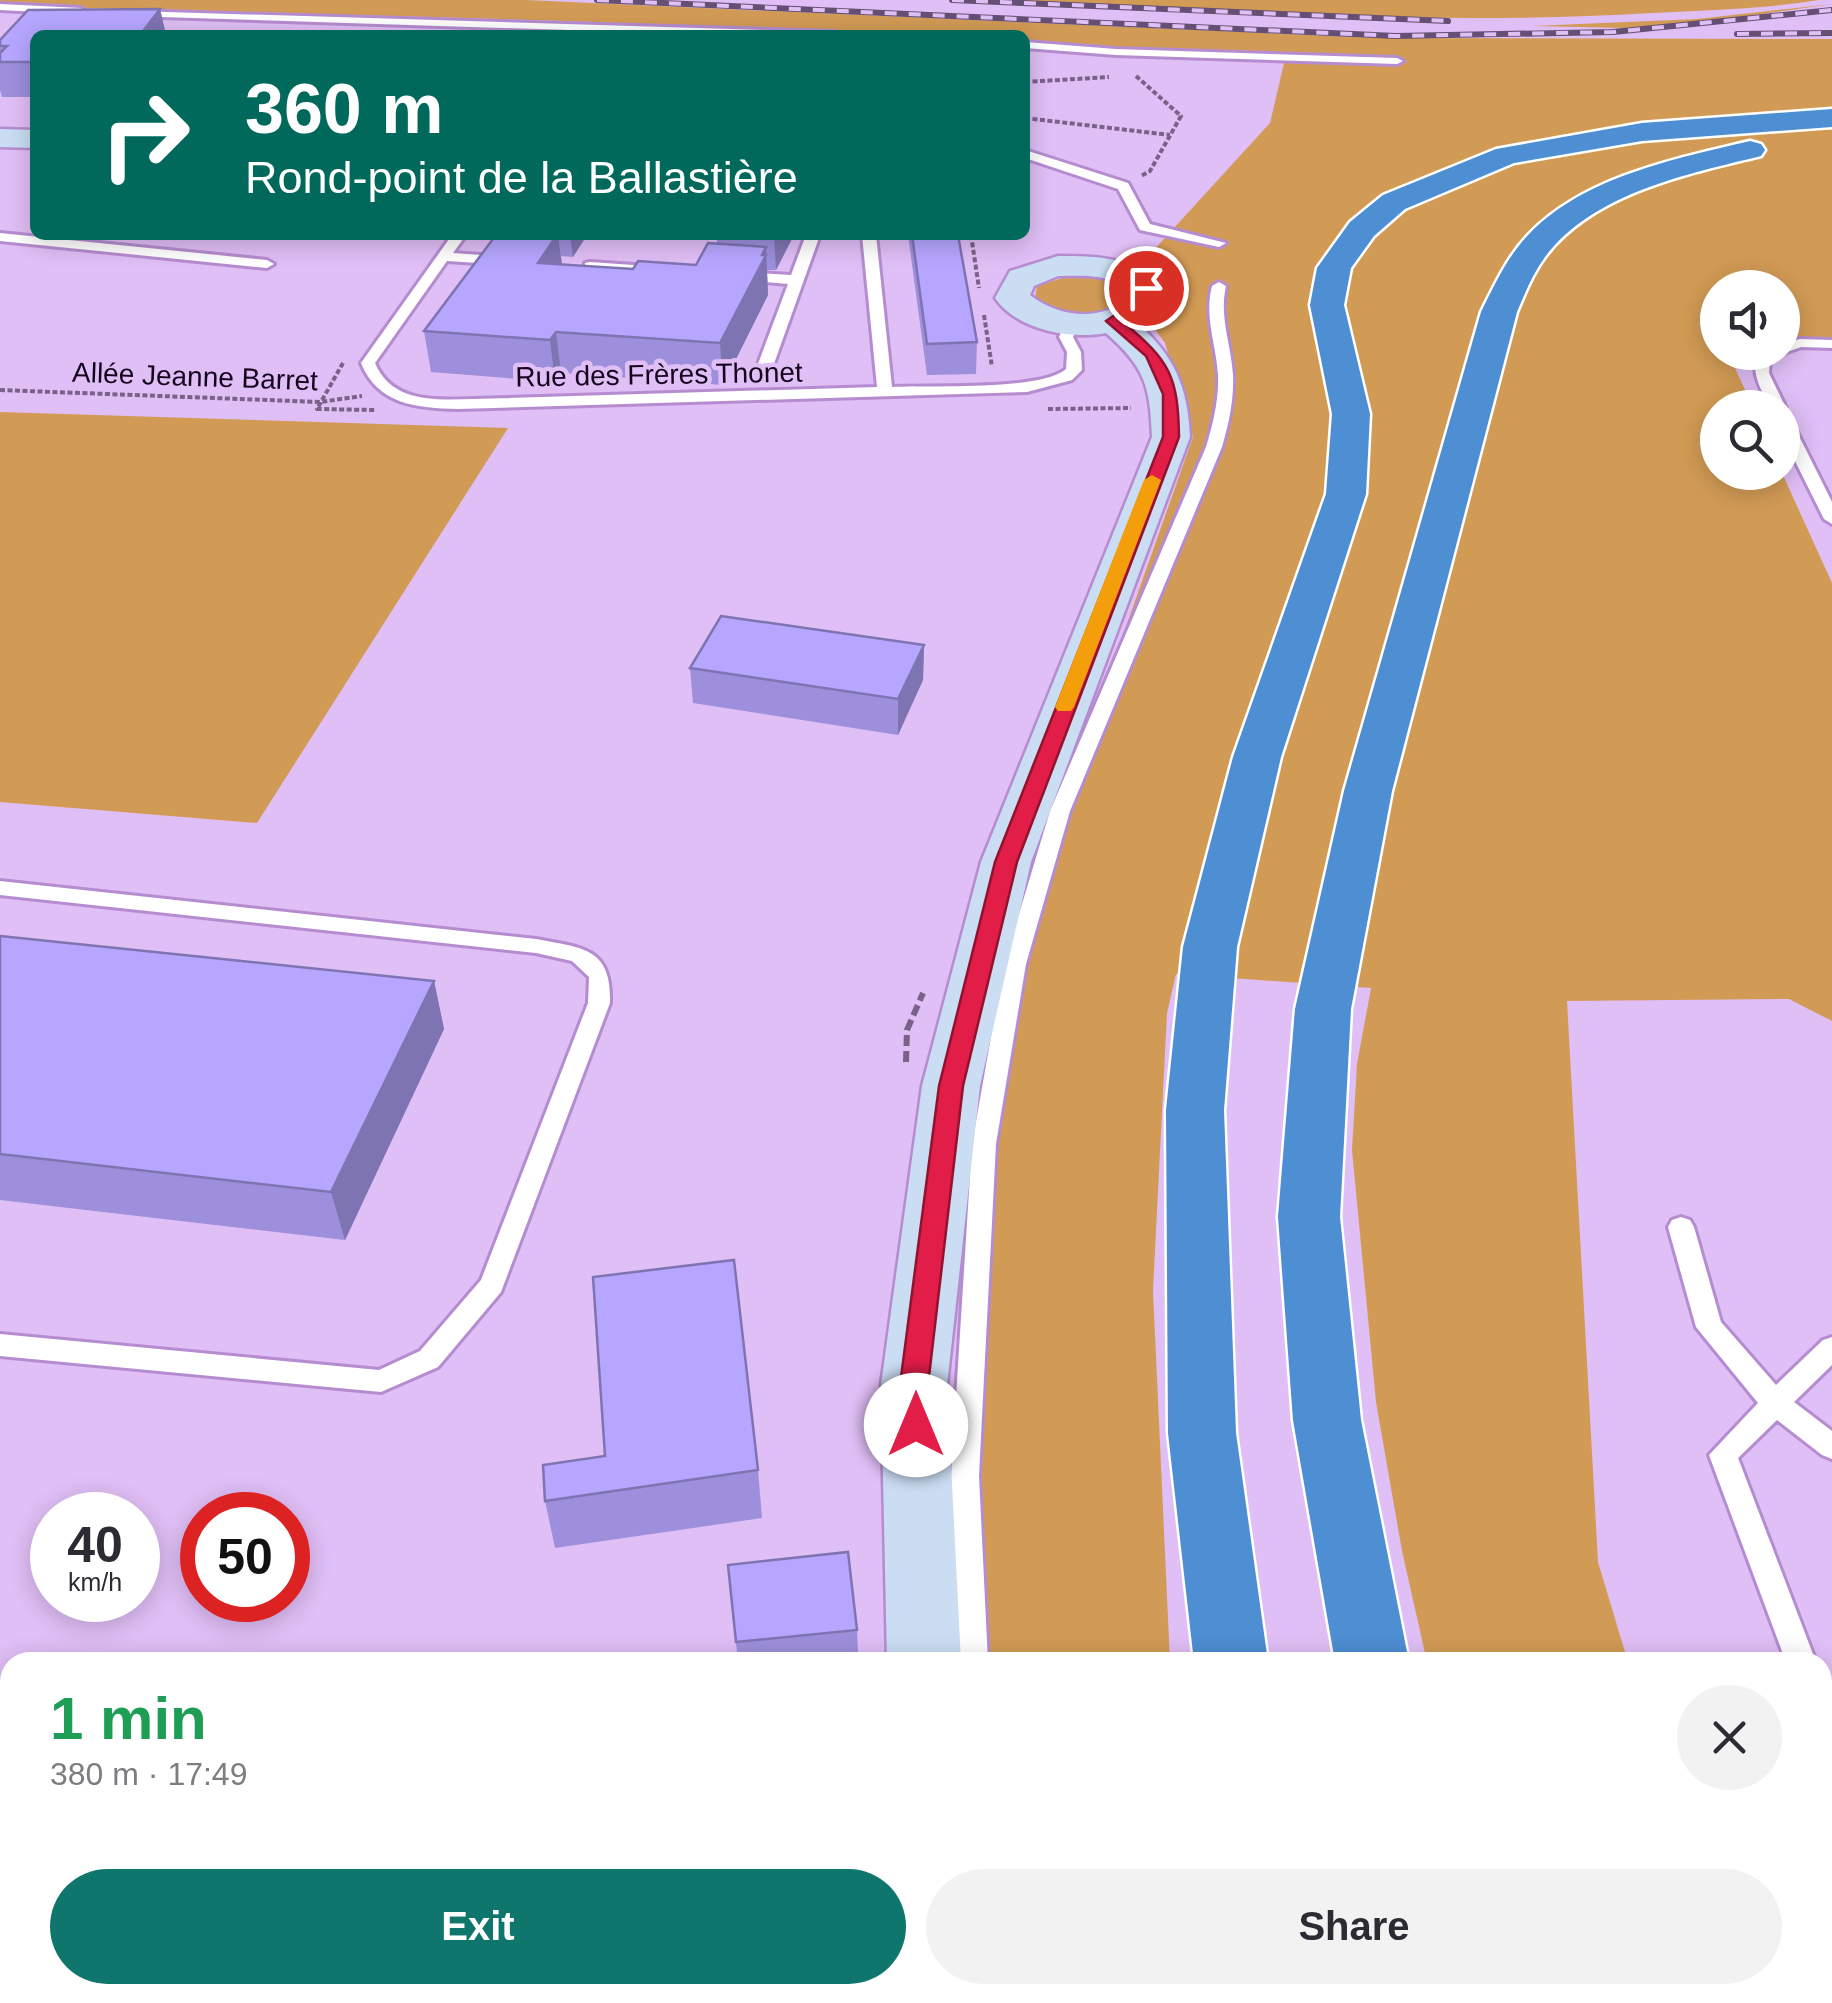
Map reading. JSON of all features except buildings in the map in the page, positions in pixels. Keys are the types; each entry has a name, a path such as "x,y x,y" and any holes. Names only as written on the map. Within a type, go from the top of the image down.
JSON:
{"highway":[{"path":"1230,1652 1202,1433 1195,1110 1210,947 1252,776 1346,494 1350,414 1327,305 1334,268 1362,229 1394,202 1507,155 1642,132 1832,118"},
{"path":"1370,1652 1327,1420 1309,1218 1322,1010 1368,791 1499,312 1518,272 1548,234 1586,207 1682,166 1777,144 1832,137"}],"main road":[{"path":"0,138 30,139"},
{"path":"924,1652 914,1385 951,1086 1006,862 1171,437 1170,394 1153,354 1093,322 1044,318 1023,310 1012,298 1013,287 1047,255 1113,270 1146,288 1147,299 1138,310 1093,322"}],"lane":[{"path":"0,7 102,12"},
{"path":"118,13 671,30"},
{"path":"1030,46 1397,61"},
{"path":"1030,156 1123,186 1145,226 1219,243"},
{"path":"1132,238 1145,226"},
{"path":"0,237 267,264"},
{"path":"388,392 376,384 368,363 456,240"},
{"path":"763,372 811,240"},
{"path":"870,240 885,393"},
{"path":"444,257 522,262"},
{"path":"580,266 679,272"},
{"path":"718,274 796,280"},
{"path":"973,1652 966,1476 984,1144 1015,964 1060,812 1205,475 1223,422 1224,361 1211,314 1219,286"},
{"name":"Rue des Frères Thonet","path":"388,392 405,399 452,404 996,390 1067,377 1074,370 1074,352 1066,337 1093,322"},
{"path":"1800,343 1832,344"},
{"path":"1800,454 1832,519"},
{"path":"0,888 536,946 579,955 600,974 599,1003 492,1286 430,1359 381,1381 0,1345"},
{"path":"1681,1227 1709,1327 1776,1404 1832,1447"},
{"path":"1798,1652 1723,1455 1832,1348"}],"path":[{"path":"1123,186 1150,171 1180,116 1136,76"},
{"path":"1030,82 1118,77"},
{"path":"1030,119 1170,135"},
{"path":"336,378 317,410 395,410"},
{"name":"Allée Jeanne Barret","path":"0,390 320,402 388,392"},
{"path":"1035,409 1141,408"},
{"path":"906,1070 907,1030 930,976"}],"shaded area":[{"path":"0,0 526,0 1377,38 1832,39 1832,339 1800,338 1800,270 1700,270 1700,370 1736,370 1745,390 1700,390 1700,490 1790,490 1832,583 1832,1021 1789,999 1567,1001 1598,1562 1625,1652 1425,1652 1376,1402 1352,1150 1357,1064 1371,988 1176,974 1167,1013 1153,1291 1170,1652 973,1652 965,1476 984,1144 1058,819 1193,437 1165,343 1151,324 1157,316 1141,264 1270,123 1285,59 1357,56 1178,54 1030,43 1030,30 810,30 0,4"},
{"path":"1007,0 1819,0 1715,10 1491,18 1330,16"},
{"path":"1832,4 1692,24 1624,28 1533,26 1697,19"},
{"path":"1072,275 1115,281 1129,294 1129,301 1106,312 1082,315 1058,311 1035,299 1037,286"},
{"path":"0,412 508,428 257,823 0,802"}],"railway":[{"path":"597,0 1396,36 1613,32 1832,10"},
{"path":"952,0 1448,21"},
{"path":"1737,34 1832,33"}],"slow traffic":[{"path":"1065,707 1152,480"}],"route":[{"path":"916,1425 914,1385 951,1086 1006,862 1138,512 1171,437 1170,394 1153,354 1113,321 1138,310 1147,299 1146,288"}]}
